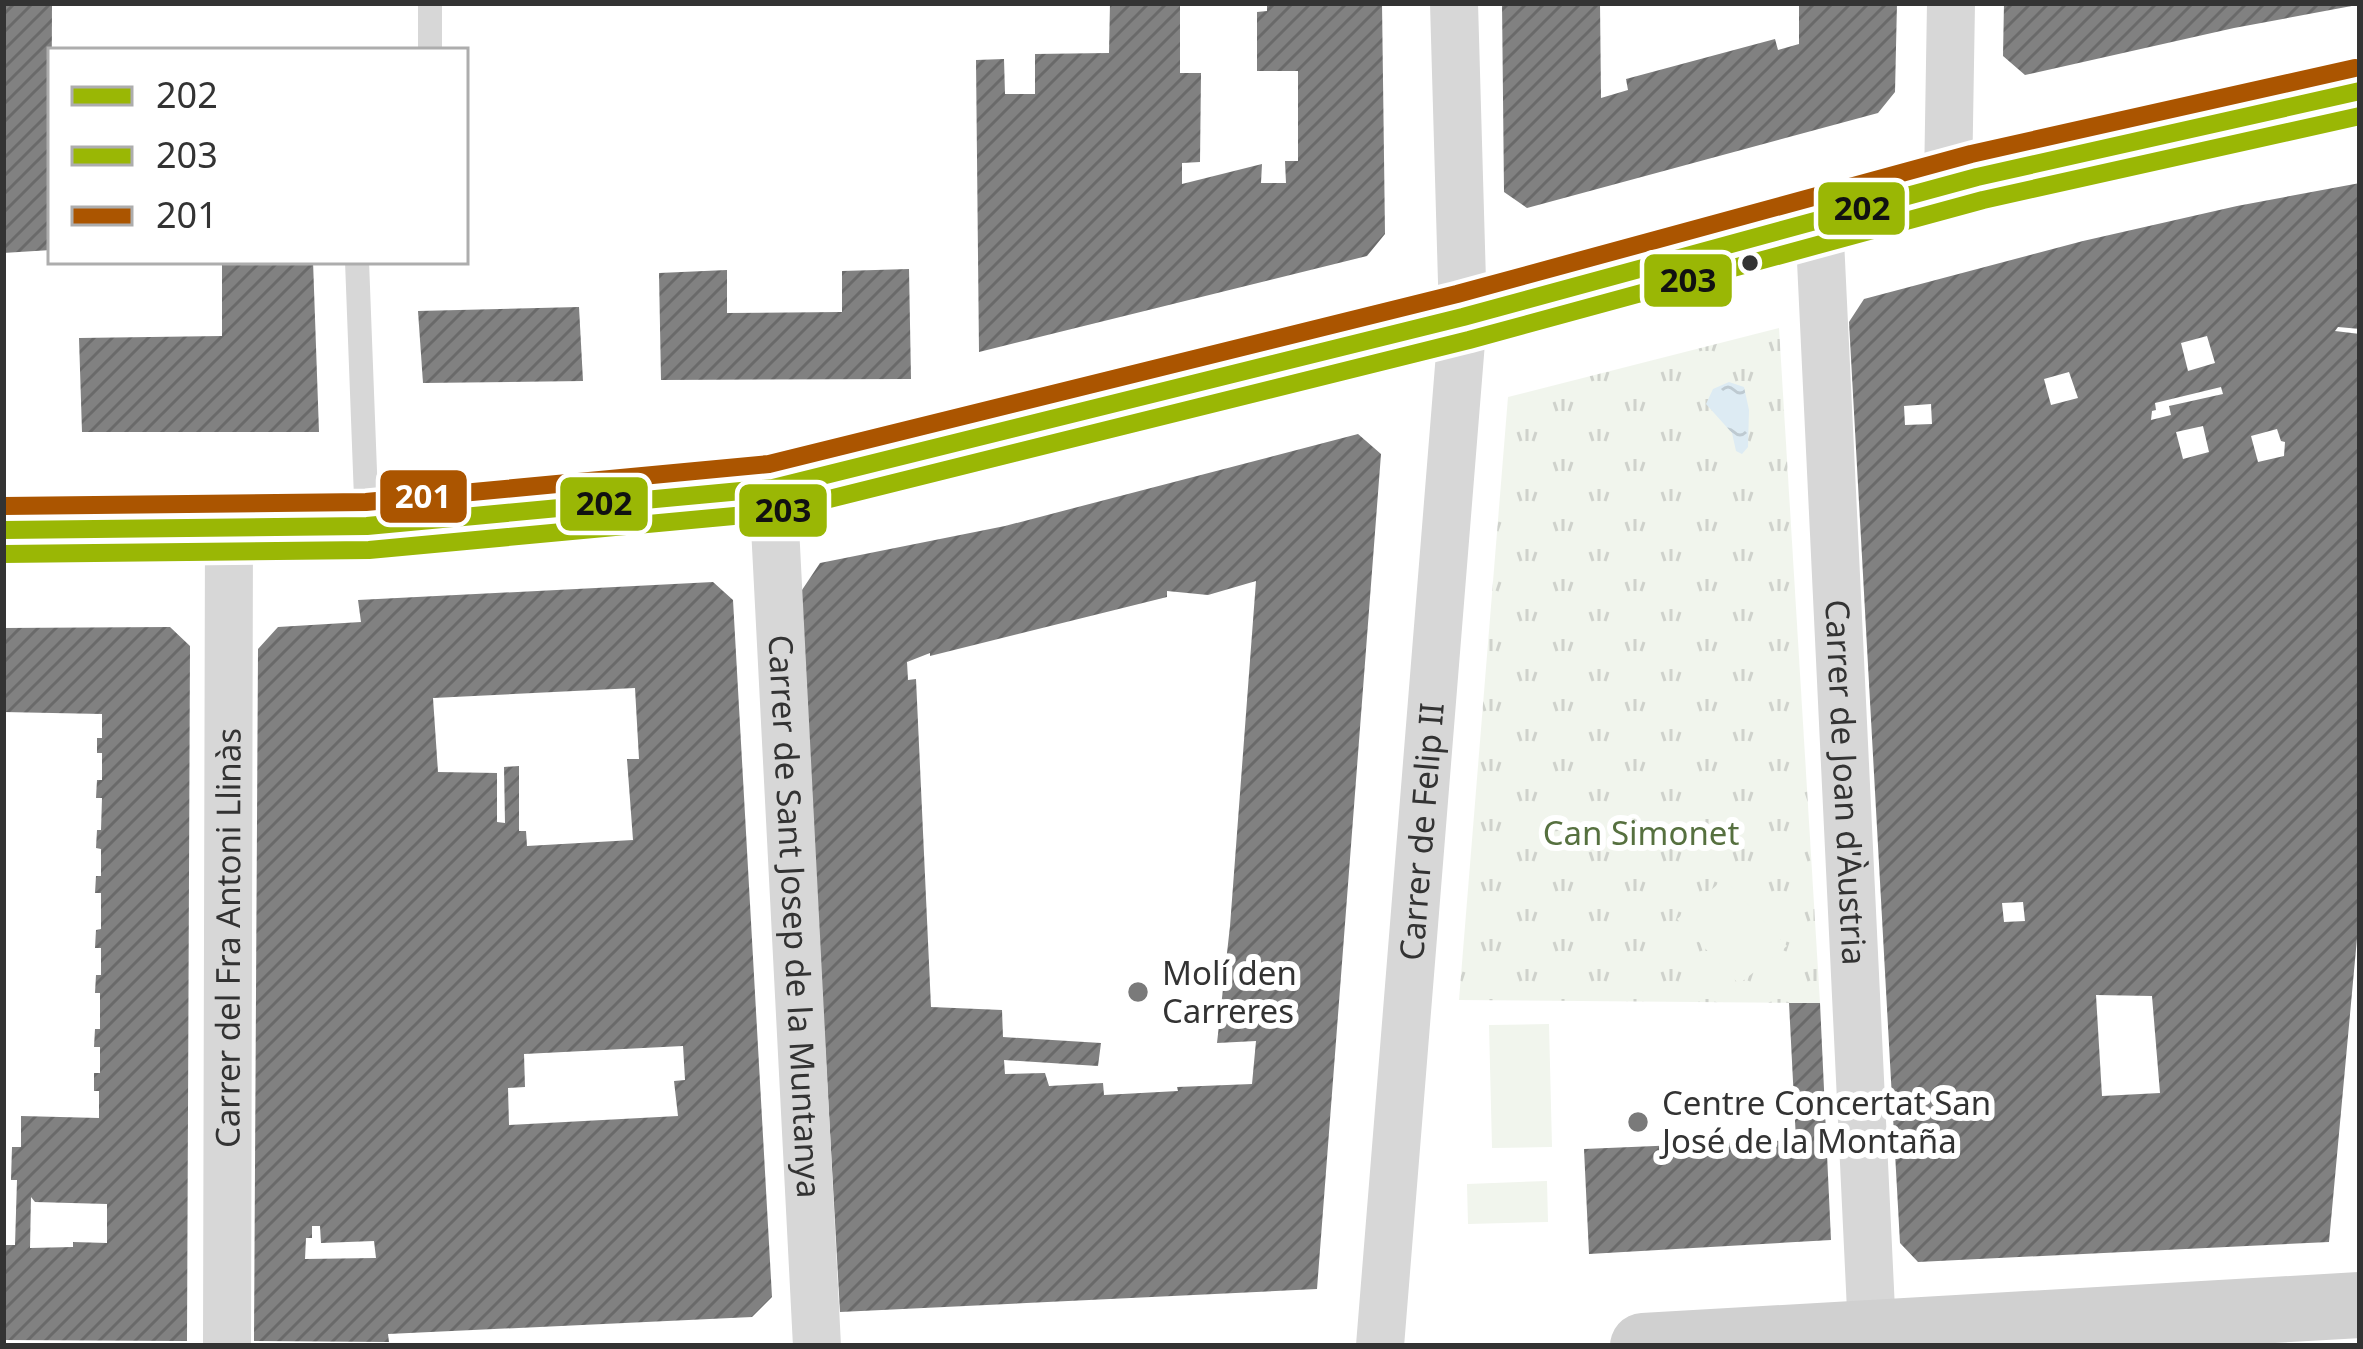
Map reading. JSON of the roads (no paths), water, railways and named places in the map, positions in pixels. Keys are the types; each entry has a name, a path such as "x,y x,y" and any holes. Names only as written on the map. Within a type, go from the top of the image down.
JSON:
{"main road":[{"path":"3,530 367,526 773,488 1463,317 1948,184 2360,91"},
{"path":"1643,1346 1872,1338 2360,1304"}],"street":[{"name":"Carrer de Felip II","path":"1380,1346 1463,317 1454,3"},
{"path":"1948,184 1951,3"},
{"name":"Carrer de Joan d'Àustria","path":"1819,219 1872,1338"},
{"name":"Carrer de Sant Josep de la Muntanya","path":"773,488 817,1346"},
{"name":"Carrer del Fra Antoni Llinàs","path":"227,1346 229,529"},
{"path":"2355,1346 2360,1314"}],"lane":[{"path":"430,3 430,48"},
{"path":"357,264 367,526"}],"water":[{"path":"1729,382 1744,387 1749,410 1748,447 1742,454 1736,451 1732,433 1706,404 1713,389"}],"place":[{"name":"Molí den Carreres","path":"1138,992"},
{"name":"Centre Concertat San José de la Montaña","path":"1638,1122"}],"park label":[{"name":"Can Simonet","path":"1641,833"}]}
